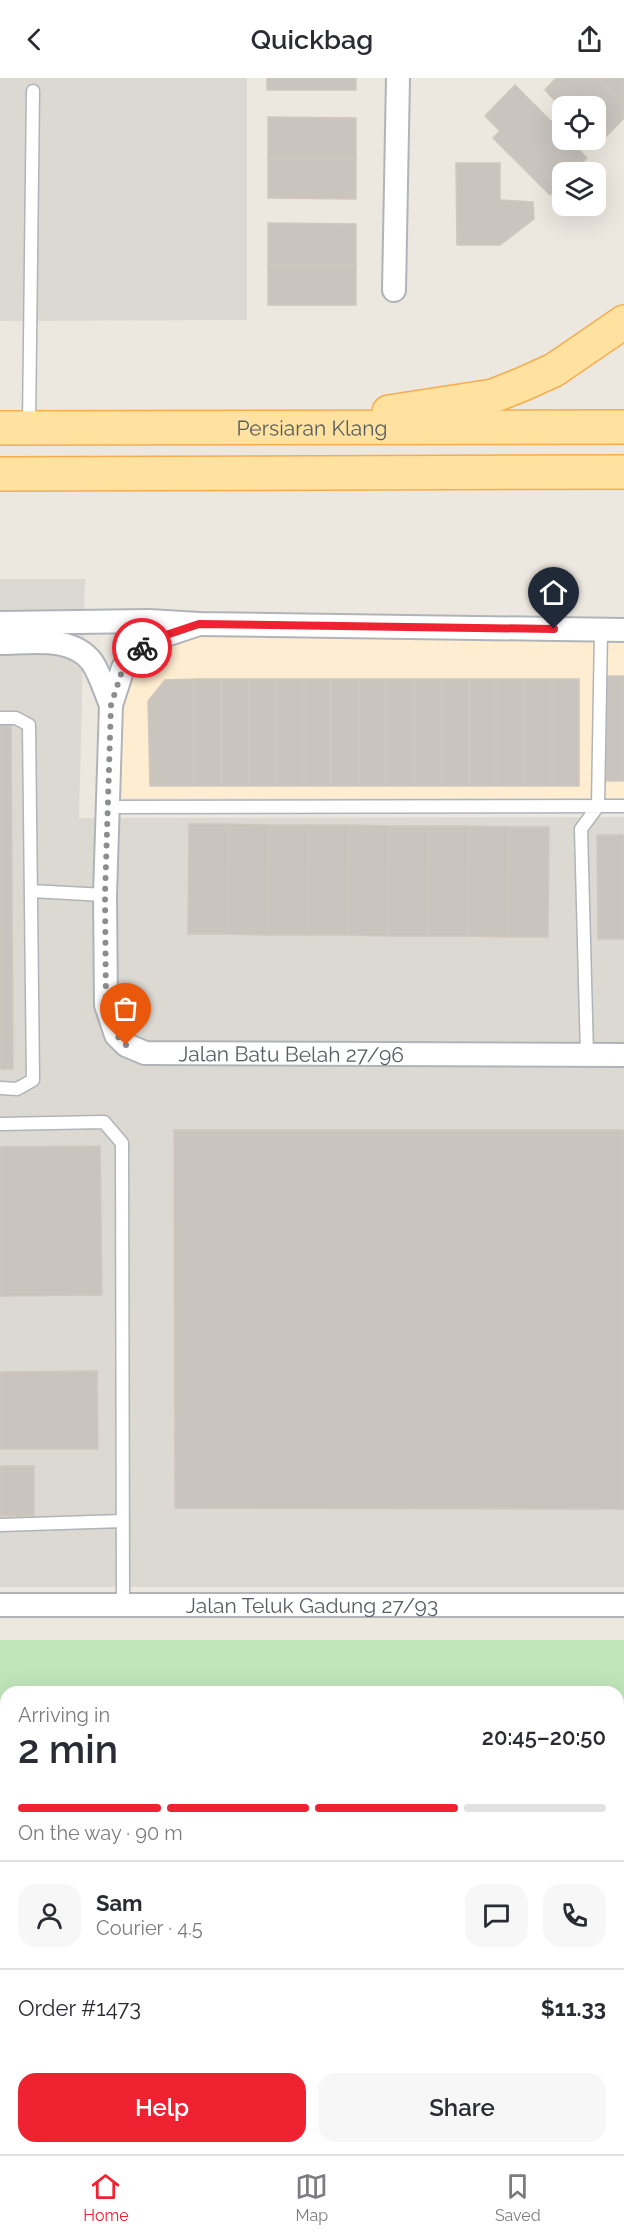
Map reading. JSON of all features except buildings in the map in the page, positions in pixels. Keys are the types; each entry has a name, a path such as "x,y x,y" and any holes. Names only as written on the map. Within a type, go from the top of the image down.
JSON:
{"main road":[{"path":"302,428 493,396 554,370 624,322"},
{"name":"Persiaran Klang","path":"15,428 624,427"},
{"path":"0,474 624,472"}],"street":[{"path":"394,290 398,78"},
{"path":"0,623 150,621 199,624 613,630"},
{"path":"111,705 123,668 134,652 163,636 199,624"},
{"path":"0,643 53,642 81,650 93,663 111,705"},
{"name":"Jalan Batu Belah 27/96","path":"111,705 105,895 106,1005 116,1035 126,1045 145,1053 624,1055"},
{"name":"Jalan Teluk Gadung 27/93","path":"0,1605 624,1605"}],"lane":[{"path":"15,428 33,91"},
{"path":"587,1055 581,829 598,806 613,630"},
{"path":"0,718 16,718 29,725 33,1080 17,1089 0,1088"},
{"path":"107,807 624,806"},
{"path":"31,891 105,895"},
{"path":"0,1124 104,1122 122,1143 123,1604"},
{"path":"0,1525 123,1521"}],"shaded area":[{"path":"0,78 247,78 247,320 0,321"},
{"path":"0,579 85,579 79,818 624,817 624,1587 0,1587"},
{"path":"204,635 624,638 624,798 120,798 122,707 135,669 159,648"}],"green space":[{"path":"0,1640 624,1640 624,1686 0,1686"}],"way so far":[{"path":"126,1045 116,1035 106,1005 105,895 111,705 123,668 134,652 142,648"}],"route":[{"path":"142,648 163,636 199,624 554,629"}]}
